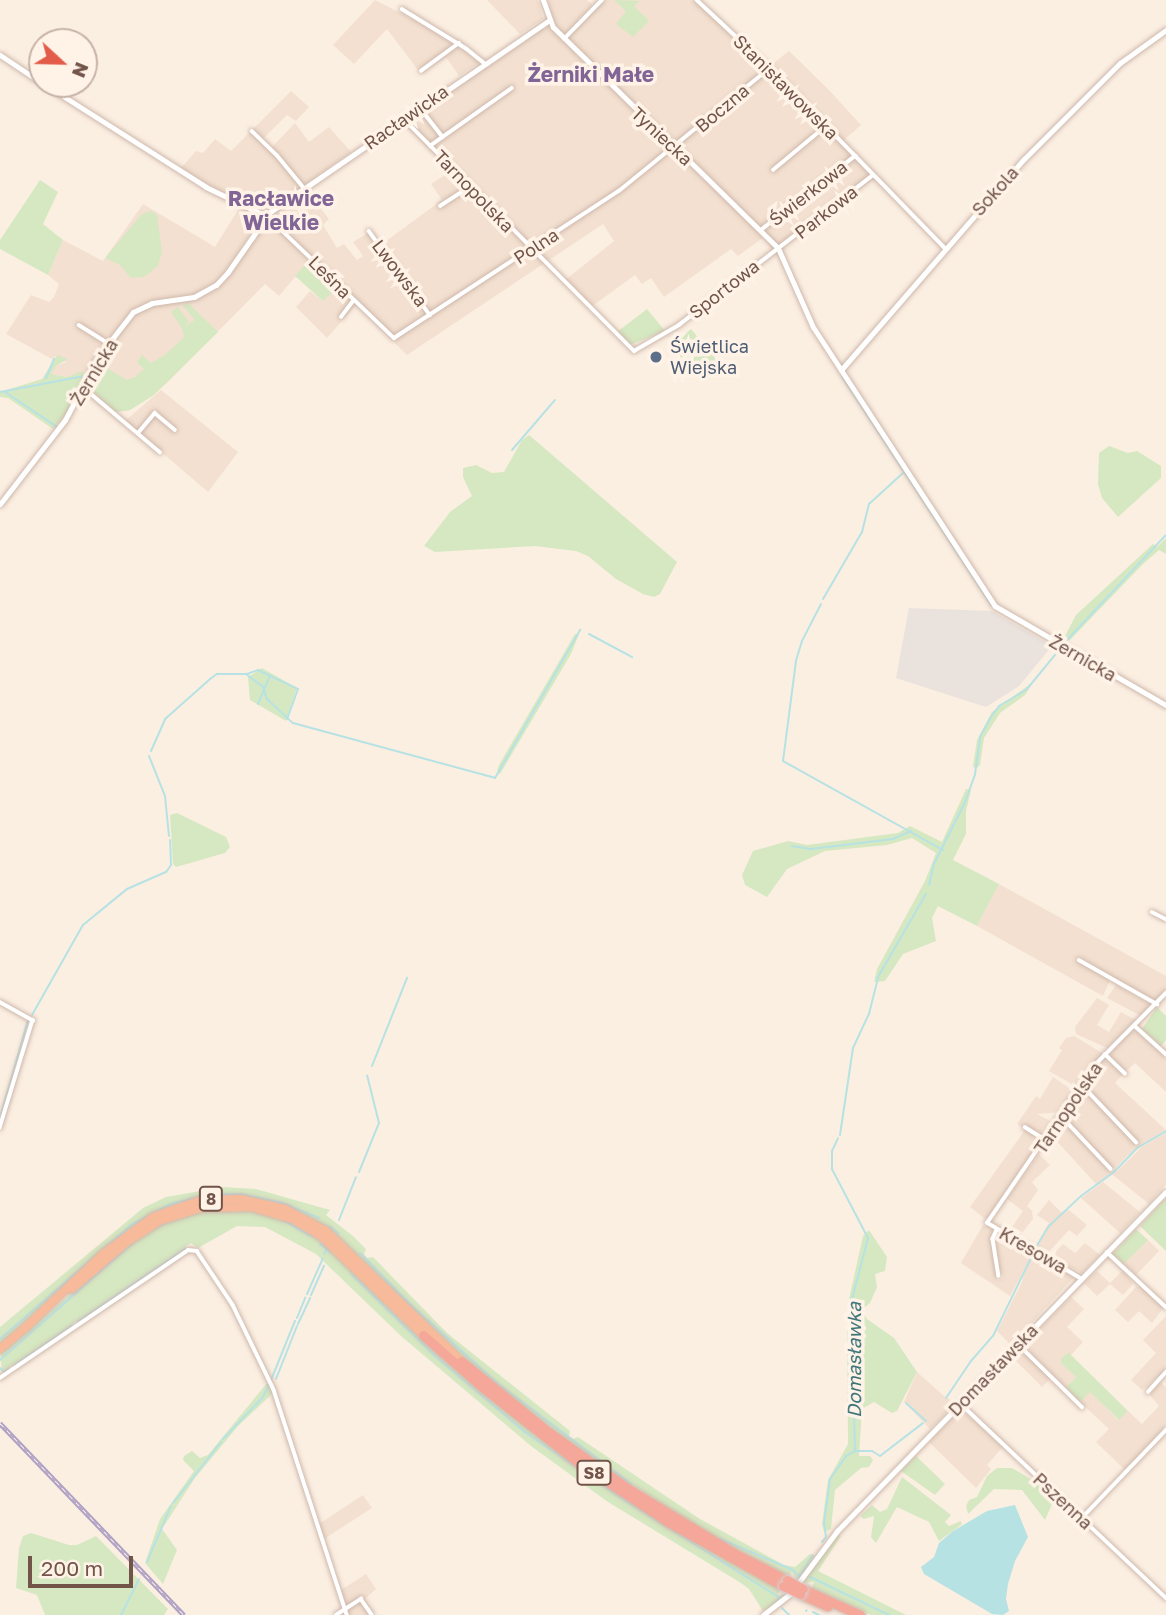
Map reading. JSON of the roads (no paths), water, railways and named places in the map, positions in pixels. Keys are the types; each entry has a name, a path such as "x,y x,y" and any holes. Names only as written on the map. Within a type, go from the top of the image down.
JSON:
{"highway":[{"name":"8","path":"26,1327 103,1254 136,1227 180,1205 217,1199 264,1202 306,1218 344,1247 428,1335"},
{"name":"8","path":"0,1349 146,1229 187,1211 227,1205 271,1211 312,1230 340,1252 428,1335 461,1361"},
{"name":"S8","path":"428,1335 512,1412 610,1484 668,1522 785,1583 860,1615"},
{"name":"S8","path":"461,1361 547,1431 624,1486 785,1583"},
{"name":"S8","path":"802,1591 846,1615"}],"street":[{"path":"543,0 548,20"},
{"path":"564,39 602,0"},
{"name":"Stanisławowska","path":"697,0 770,68 945,248"},
{"path":"402,9 459,43 484,63"},
{"name":"Tyniecka","path":"548,20 564,39 778,248 813,327 1001,611"},
{"name":"Racławicka","path":"266,216 548,20"},
{"name":"Sokola","path":"841,370 945,248 1081,102 1120,63 1166,30"},
{"path":"421,71 459,43"},
{"path":"0,55 28,73"},
{"name":"Boczna","path":"674,148 770,68"},
{"path":"430,146 512,88"},
{"path":"67,98 212,191 266,216"},
{"path":"425,114 443,137"},
{"name":"Tarnopolska","path":"404,119 634,351"},
{"path":"773,170 826,126"},
{"path":"252,131 278,155 304,188"},
{"name":"Polna","path":"394,338 618,191 674,148"},
{"name":"Świerkowa","path":"761,230 855,156"},
{"name":"Parkowa","path":"778,248 873,175"},
{"path":"440,206 469,187"},
{"name":"Leśna","path":"266,216 394,338"},
{"name":"Żernicka","path":"0,505 65,420 108,343 141,307 194,297 223,279 266,216"},
{"name":"Lwowska","path":"369,231 430,315"},
{"name":"Sportowa","path":"634,351 671,330 778,248"},
{"path":"341,317 354,300"},
{"path":"79,325 108,343"},
{"path":"83,387 160,452"},
{"path":"138,433 155,413 175,430"},
{"name":"Żernicka","path":"1001,611 1166,705"},
{"path":"1152,912 1166,919"},
{"path":"1079,960 1157,1004 1166,993"},
{"path":"0,1002 33,1020 0,1128"},
{"name":"Tarnopolska","path":"989,1220 1105,1054 1157,1004"},
{"path":"1135,1026 1166,1054"},
{"path":"1105,1054 1125,1073"},
{"path":"1082,1085 1136,1142"},
{"path":"1062,1117 1111,1169"},
{"path":"1025,1128 1046,1140"},
{"name":"Domasławska","path":"763,1615 790,1594 821,1551 1166,1192"},
{"name":"Kresowa","path":"989,1220 987,1223 1081,1279"},
{"path":"998,1230 993,1238 999,1276"},
{"path":"0,1378 188,1250 197,1251 233,1305 274,1390 347,1615"},
{"path":"1107,1252 1166,1307"},
{"path":"1018,1344 1082,1407"},
{"path":"1148,1392 1166,1373"},
{"name":"Pszenna","path":"960,1404 1166,1598"},
{"path":"1082,1519 1166,1430"},
{"path":"336,1615 361,1599 372,1615"}],"water":[{"path":"1015,1505 1028,1537 1015,1561 1008,1584 1006,1599 1009,1611 1003,1615 992,1614 924,1574 921,1567 934,1557 939,1543 953,1531 987,1511"}],"waterway":[{"path":"46,378 54,359"},
{"path":"0,392 85,376"},
{"path":"842,377 991,605"},
{"path":"5,392 57,427"},
{"path":"512,450 555,400"},
{"path":"823,599 862,532 869,504 903,473"},
{"name":"Domasławka","path":"1067,640 1166,535"},
{"path":"821,604 802,641 796,661 783,761 943,850"},
{"path":"151,751 165,719 210,679 217,674 246,674 263,687 267,699 293,723 495,778 580,630"},
{"path":"589,634 632,657"},
{"name":"Domasławka","path":"929,885 934,864 965,802 975,774 980,737 990,718 999,706 1027,689 1059,650"},
{"path":"247,674 258,670 298,689 287,719"},
{"path":"258,704 270,676"},
{"path":"149,756 165,796 169,836"},
{"path":"792,846 811,849 893,839 911,831"},
{"path":"32,1015 83,925 127,889 166,872 171,865 170,840"},
{"name":"Domasławka","path":"840,1135 853,1048 869,1014 878,977 926,894"},
{"path":"372,1066 407,978"},
{"path":"0,1118 28,1020"},
{"path":"359,1172 379,1123 367,1075"},
{"path":"1035,1249 1049,1226 1081,1196 1114,1172 1137,1148 1166,1131"},
{"name":"Domasławka","path":"822,1542 826,1537 824,1523 830,1479 846,1456 855,1451 851,1303 868,1238 832,1169 832,1151 838,1138"},
{"path":"339,1220 356,1177"},
{"path":"0,1339 131,1225 170,1204 210,1194 241,1194 280,1202 319,1218"},
{"path":"281,1219 310,1236"},
{"path":"156,1228 166,1223"},
{"path":"330,1226 338,1233"},
{"path":"0,1360 136,1240"},
{"path":"320,1244 330,1252"},
{"path":"78,1321 186,1248"},
{"path":"324,1254 327,1248"},
{"path":"360,1253 409,1303 497,1383 631,1484"},
{"path":"946,1398 971,1361 993,1336 1033,1254"},
{"path":"307,1294 323,1258"},
{"path":"311,1295 324,1266"},
{"path":"351,1274 435,1356 525,1432 624,1500 780,1598"},
{"path":"297,1318 305,1298"},
{"path":"298,1324 310,1298"},
{"path":"271,1380 295,1321"},
{"path":"14,1365 72,1325"},
{"path":"276,1379 297,1326"},
{"path":"0,1368 4,1372 9,1368"},
{"path":"223,1439 263,1397 269,1384"},
{"path":"906,1403 926,1421"},
{"path":"855,1451 872,1451 880,1456 923,1423"},
{"path":"173,1503 221,1442"},
{"path":"147,1562 171,1506"},
{"path":"721,1539 793,1570 799,1576"},
{"name":"Domasławka","path":"796,1581 813,1555"},
{"path":"810,1577 889,1615"},
{"path":"121,1615 139,1579"},
{"name":"Domasławka","path":"777,1600 786,1594"},
{"name":"Domasławka","path":"782,1608 789,1615"},
{"path":"813,1612 819,1615"}],"railway":[{"path":"0,1423 184,1615"}],"place":[{"name":"Świetlica Wiejska","path":"656,357"}],"district":[{"name":"Żerniki Małe","path":"591,74"},
{"name":"Racławice Wielkie","path":"281,210"}]}
